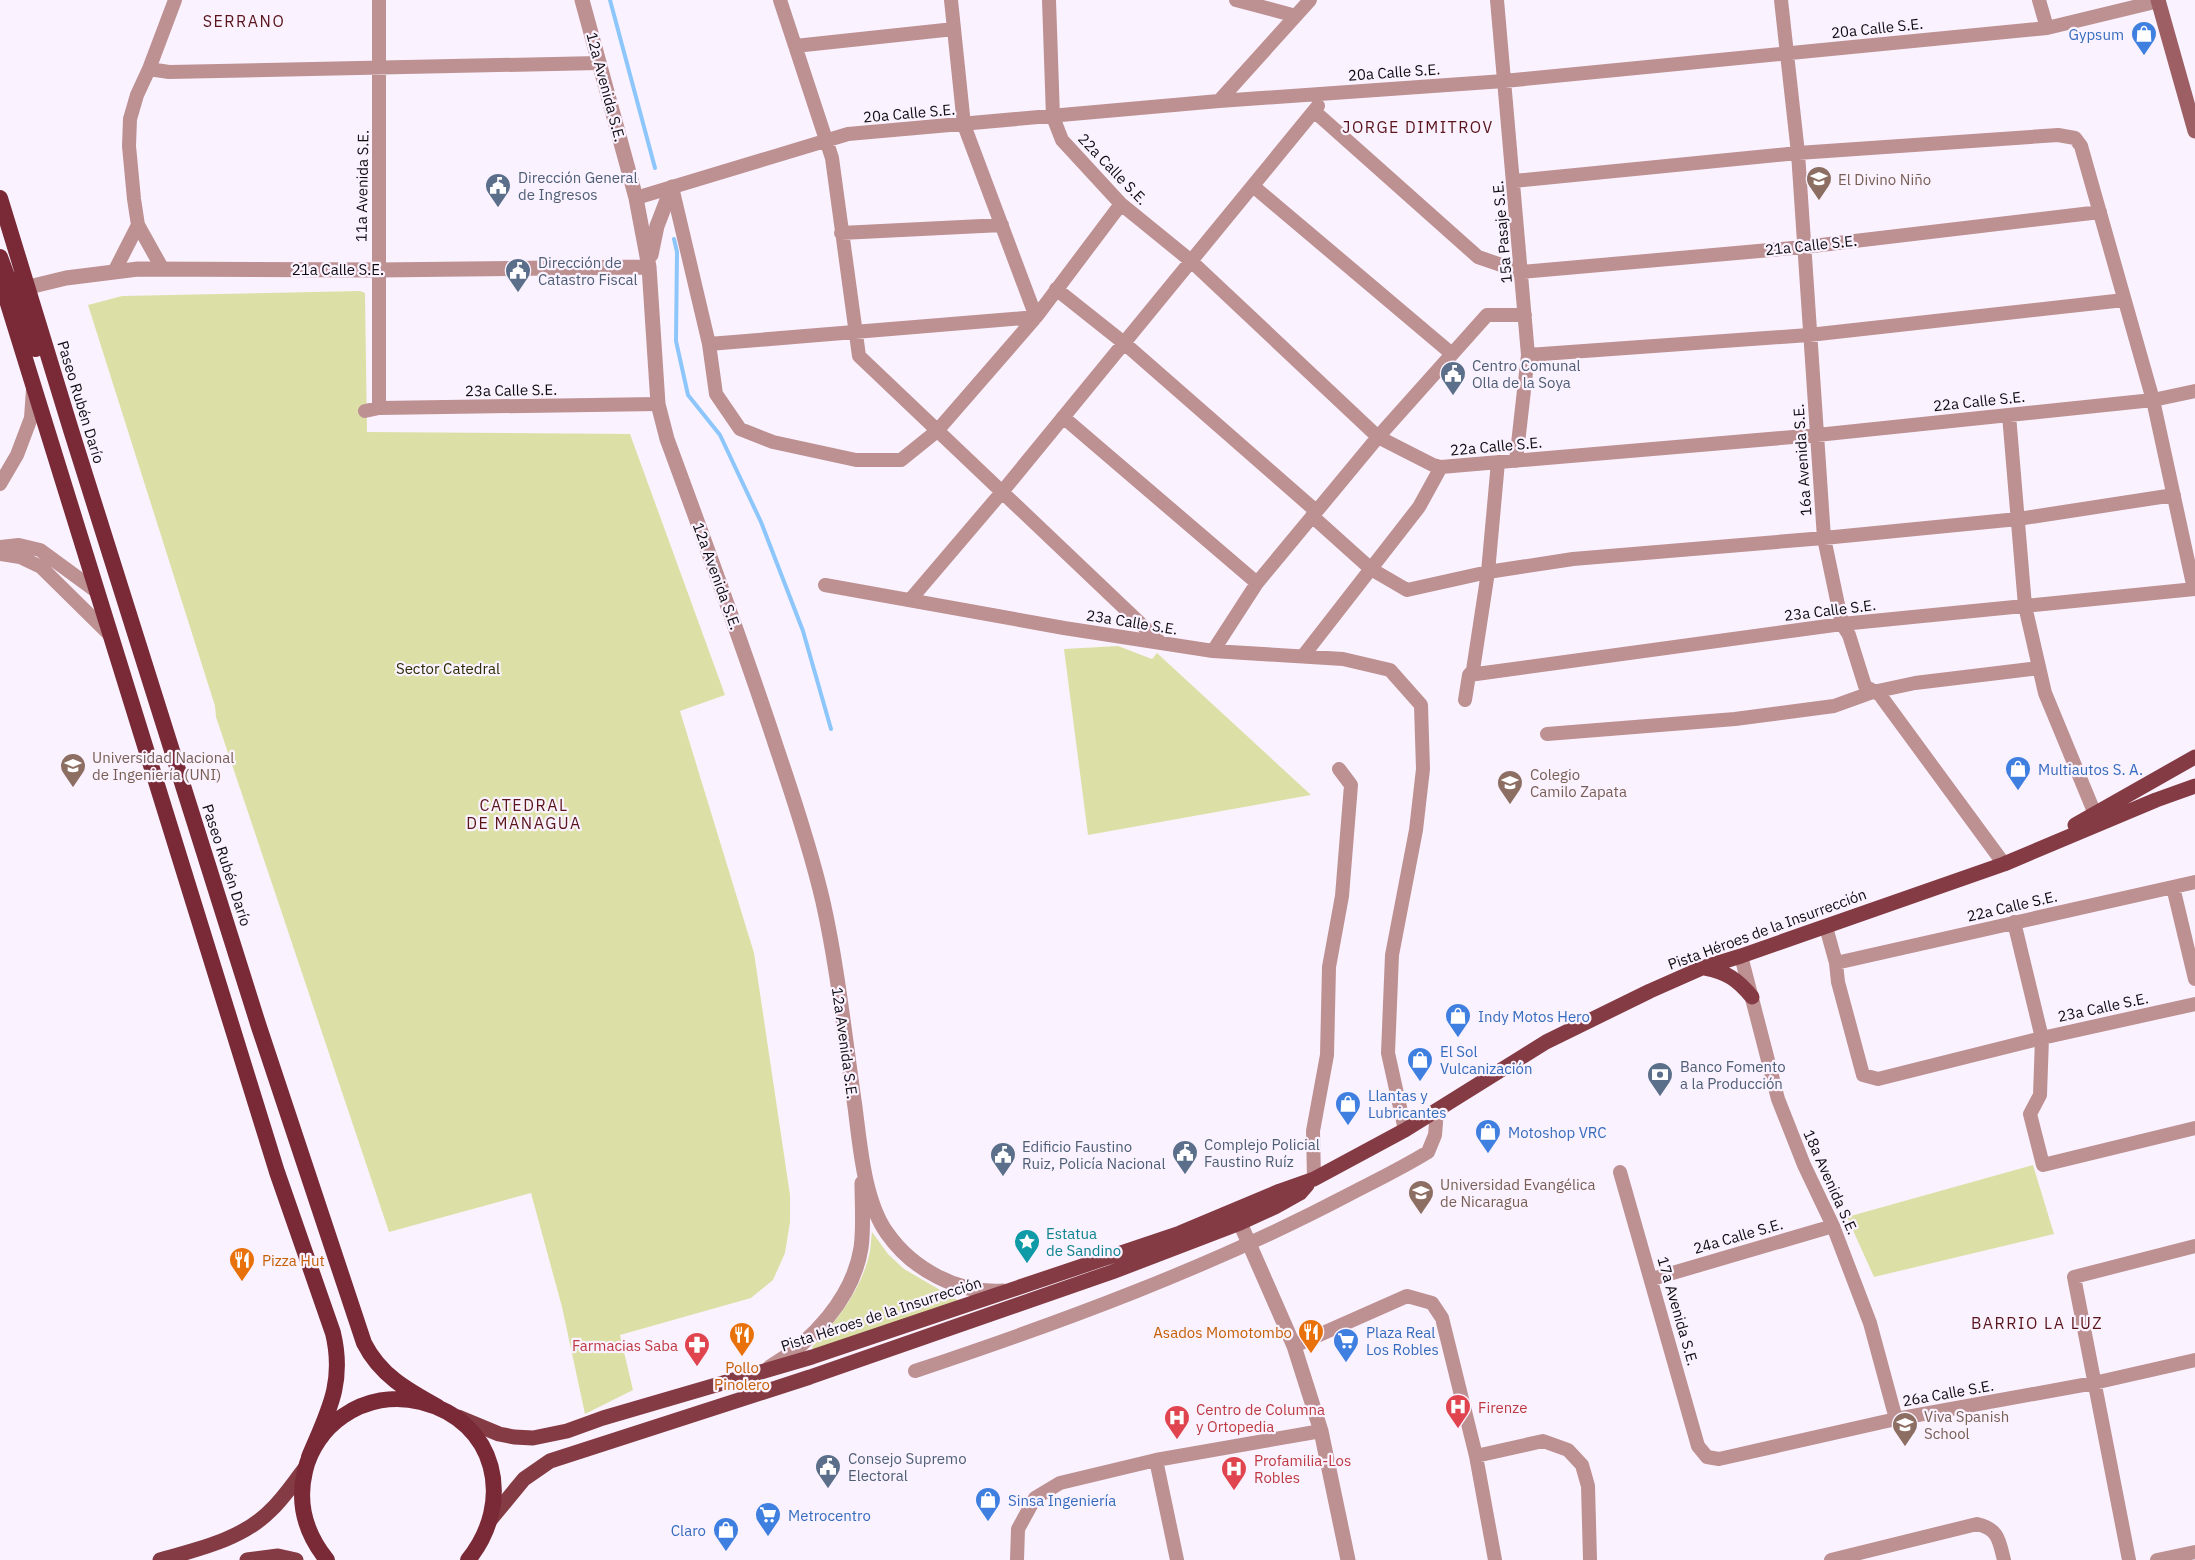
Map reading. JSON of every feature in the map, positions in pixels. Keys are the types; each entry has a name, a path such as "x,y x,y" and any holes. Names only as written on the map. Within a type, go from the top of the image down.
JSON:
{"highway":[{"name":"Paseo Rubén Darío","path":"0,198 29,287 70,430 259,1028 364,1343 369,1354 387,1375 445,1411"},
{"path":"0,257 10,281 18,287 29,287"},
{"path":"2,286 29,287"},
{"path":"2,286 277,1172 335,1342 338,1361 336,1383 327,1414 307,1462 302,1484 303,1512 312,1538 327,1560"},
{"path":"2,286 18,296 53,403 70,430"},
{"path":"307,1462 330,1426 347,1413 366,1404 386,1399 407,1399 445,1411 477,1439 489,1461 495,1485 491,1518 475,1560"},
{"path":"468,1560 485,1536"}],"main road":[{"path":"2158,0 2195,131"},
{"name":"Pista Héroes de la Insurrección","path":"2021,856 2160,779 2195,757"},
{"name":"Pista Héroes de la Insurrección","path":"445,1411 506,1436 544,1437 812,1358 1161,1240 1314,1179 1405,1130 1545,1042 1702,968 2004,864 2195,786"},
{"path":"1702,968 1728,974 1739,981 1752,996"},
{"path":"491,1518 524,1479 550,1461 810,1377 1112,1272 1240,1223 1244,1215 1314,1179"},
{"path":"1161,1240 1184,1238 1229,1221 1236,1220 1240,1223"},
{"path":"160,1560 219,1542 246,1530 270,1512 307,1462"},
{"path":"247,1560 278,1556 296,1560"}],"street":[{"path":"162,268 138,225 132,178 130,119 137,94 175,0"},
{"name":"11a Avenida S.E.","path":"372,410 378,270 379,0"},
{"name":"12a Avenida S.E.","path":"582,0 636,198 649,267 658,404 668,439 751,669 808,846 829,930 861,1150 876,1211 887,1233 911,1259 936,1276 962,1287 988,1292 1008,1290"},
{"path":"780,0 832,158 859,356 1161,643"},
{"path":"951,0 964,125 1036,317"},
{"name":"22a Calle S.E.","path":"1049,0 1053,117 1062,140 1121,204 1191,261 1378,437 1441,467 1817,435 2153,400 2195,391"},
{"path":"1236,0 1296,16"},
{"path":"1219,101 1310,0"},
{"name":"15a Pasaje S.E.","path":"1497,0 1528,355 1516,461"},
{"name":"16a Avenida S.E.","path":"1781,0 1798,153 1824,538 1842,624 1850,635 1865,686 1880,695 2004,864"},
{"path":"2039,0 2047,28"},
{"name":"20a Calle S.E.","path":"636,198 848,134 1219,101 1504,81 2047,28 2158,0"},
{"path":"795,46 954,29"},
{"path":"149,69 169,72 599,63"},
{"path":"910,600 1002,492 1329,93"},
{"path":"1314,111 1478,257 1522,272"},
{"path":"1514,181 1798,153 2058,135 2074,138 2080,146 2100,212 2153,400 2195,589"},
{"path":"1253,186 1452,354"},
{"path":"664,189 709,344 716,394 740,429 773,442 856,459 901,459 937,431 1036,317 1121,204"},
{"path":"649,267 664,189"},
{"name":"21a Calle S.E.","path":"1522,272 1804,247 2100,212"},
{"path":"114,272 138,225"},
{"path":"841,233 1002,225"},
{"name":"21a Calle S.E.","path":"29,287 66,278 162,268 378,270 649,267"},
{"path":"1056,289 1124,343 1314,514 1371,569 1407,590 1488,572 1573,559 2018,519 2174,495"},
{"path":"1528,355 1809,335 2124,300"},
{"path":"1213,651 1257,582 1378,437 1487,315 1525,315"},
{"path":"709,344 1036,317"},
{"path":"0,483 17,455 31,418 33,381"},
{"name":"23a Calle S.E.","path":"372,410 658,404"},
{"path":"2009,415 2025,606 2045,693 2095,814"},
{"path":"1063,417 1257,582"},
{"path":"1465,700 1469,675 1473,670 1488,572 1498,462"},
{"path":"1303,656 1419,507 1441,467"},
{"path":"0,547 19,545 40,550 96,591"},
{"path":"0,554 20,557 41,567 111,636"},
{"name":"23a Calle S.E.","path":"825,585 1064,628 1213,651 1343,659 1390,670 1421,705 1423,769 1416,830 1392,955 1388,1053 1405,1130"},
{"name":"23a Calle S.E.","path":"1469,675 1842,624 2195,589"},
{"path":"1547,734 1834,706 1873,692 1914,683 2039,668"},
{"path":"1314,1179 1313,1131 1328,1054 1329,967 1342,896 1351,785 1339,769"},
{"name":"22a Calle S.E.","path":"1836,963 2195,882"},
{"path":"2173,887 2195,979"},
{"path":"2014,922 2042,1038 2040,1095 2030,1114 2043,1165 2195,1128"},
{"path":"1826,927 1836,963"},
{"name":"18a Avenida S.E.","path":"1742,956 1778,1099 1804,1166 1833,1226 1870,1323 1896,1419"},
{"name":"23a Calle S.E.","path":"1836,963 1838,982 1863,1075 1878,1079 2042,1038 2195,1004"},
{"path":"915,1371 1139,1289 1304,1219 1428,1152 1435,1135 1437,1110"},
{"name":"12a Avenida S.E.","path":"763,1371 784,1359 820,1326 836,1307 853,1276 862,1242 861,1150"},
{"name":"17a Avenida S.E.","path":"1620,1172 1698,1446 1707,1457"},
{"path":"1240,1223 1294,1346 1321,1431 1348,1560"},
{"name":"24a Calle S.E.","path":"1652,1279 1833,1226"},
{"path":"2129,1560 2074,1277 2195,1246"},
{"path":"1294,1346 1407,1296 1432,1303 1442,1318 1476,1456 1495,1560"},
{"name":"26a Calle S.E.","path":"1707,1457 1719,1459 1896,1419 2094,1383 2195,1360"},
{"path":"1017,1560 1018,1530 1035,1498 1060,1483 1156,1460 1321,1431"},
{"path":"1476,1456 1543,1441 1568,1450 1582,1465 1588,1486 1590,1560"},
{"path":"1156,1460 1177,1560"},
{"path":"1831,1560 1869,1555 1977,1524 1989,1527 1997,1536 2004,1560"},
{"path":"2157,1560 2195,1552"}],"green space":[{"name":"Sector Catedral","path":"360,291 365,293 367,432 630,434 725,695 680,711 754,953 790,1195 790,1222 785,1253 773,1280 751,1298 620,1335 633,1390 585,1414 562,1307 531,1193 389,1232 216,717 215,706 88,305 122,296"},
{"path":"1118,646 1152,659 1157,653 1311,795 1088,835 1064,649"},
{"path":"2033,1165 2054,1234 1874,1277 1847,1217"},
{"path":"872,1232 888,1254 904,1269 961,1302 813,1350 812,1347 840,1315 855,1291 866,1265"}],"waterway":[{"path":"610,0 655,168"},
{"path":"674,239 677,252 676,341 688,395 720,435 761,522 803,631 831,729"}],"place":[{"name":"Gypsum","path":"2144,57"},
{"name":"El Divino Niño","path":"1819,202"},
{"name":"Dirección General de Ingresos","path":"498,209"},
{"name":"Dirección de Catastro Fiscal","path":"518,294"},
{"name":"Centro Comunal Olla de la Soya","path":"1453,397"},
{"name":"Universidad Nacional de Ingeniería (UNI)","path":"73,789"},
{"name":"Multiautos S. A.","path":"2018,792"},
{"name":"Colegio Camilo Zapata","path":"1510,806"},
{"name":"Indy Motos Hero","path":"1458,1039"},
{"name":"El Sol Vulcanización","path":"1420,1083"},
{"name":"Banco Fomento a la Producción","path":"1660,1098"},
{"name":"Llantas y Lubricantes","path":"1348,1127"},
{"name":"Motoshop VRC","path":"1488,1155"},
{"name":"Complejo Policial Faustino Ruíz","path":"1185,1176"},
{"name":"Edificio Faustino Ruiz, Policía Nacional","path":"1003,1178"},
{"name":"Universidad Evangélica de Nicaragua","path":"1421,1216"},
{"name":"Estatua de Sandino","path":"1027,1265"},
{"name":"Pizza Hut","path":"242,1283"},
{"name":"Asados Momotombo","path":"1311,1355"},
{"name":"Pollo Pinolero","path":"742,1358"},
{"name":"Plaza Real Los Robles","path":"1346,1364"},
{"name":"Farmacias Saba","path":"697,1368"},
{"name":"Firenze","path":"1458,1430"},
{"name":"Centro de Columna y Ortopedia","path":"1177,1441"},
{"name":"Viva Spanish School","path":"1905,1448"},
{"name":"Consejo Supremo Electoral","path":"828,1490"},
{"name":"Profamilia-Los Robles","path":"1234,1492"},
{"name":"Sinsa Ingeniería","path":"988,1523"},
{"name":"Metrocentro","path":"768,1538"},
{"name":"Claro","path":"726,1553"}],"district":[{"name":"SERRANO","path":"244,21"},
{"name":"JORGE DIMITROV","path":"1418,127"},
{"name":"CATEDRAL DE MANAGUA","path":"524,814"},
{"name":"BARRIO LA LUZ","path":"2037,1323"}]}
